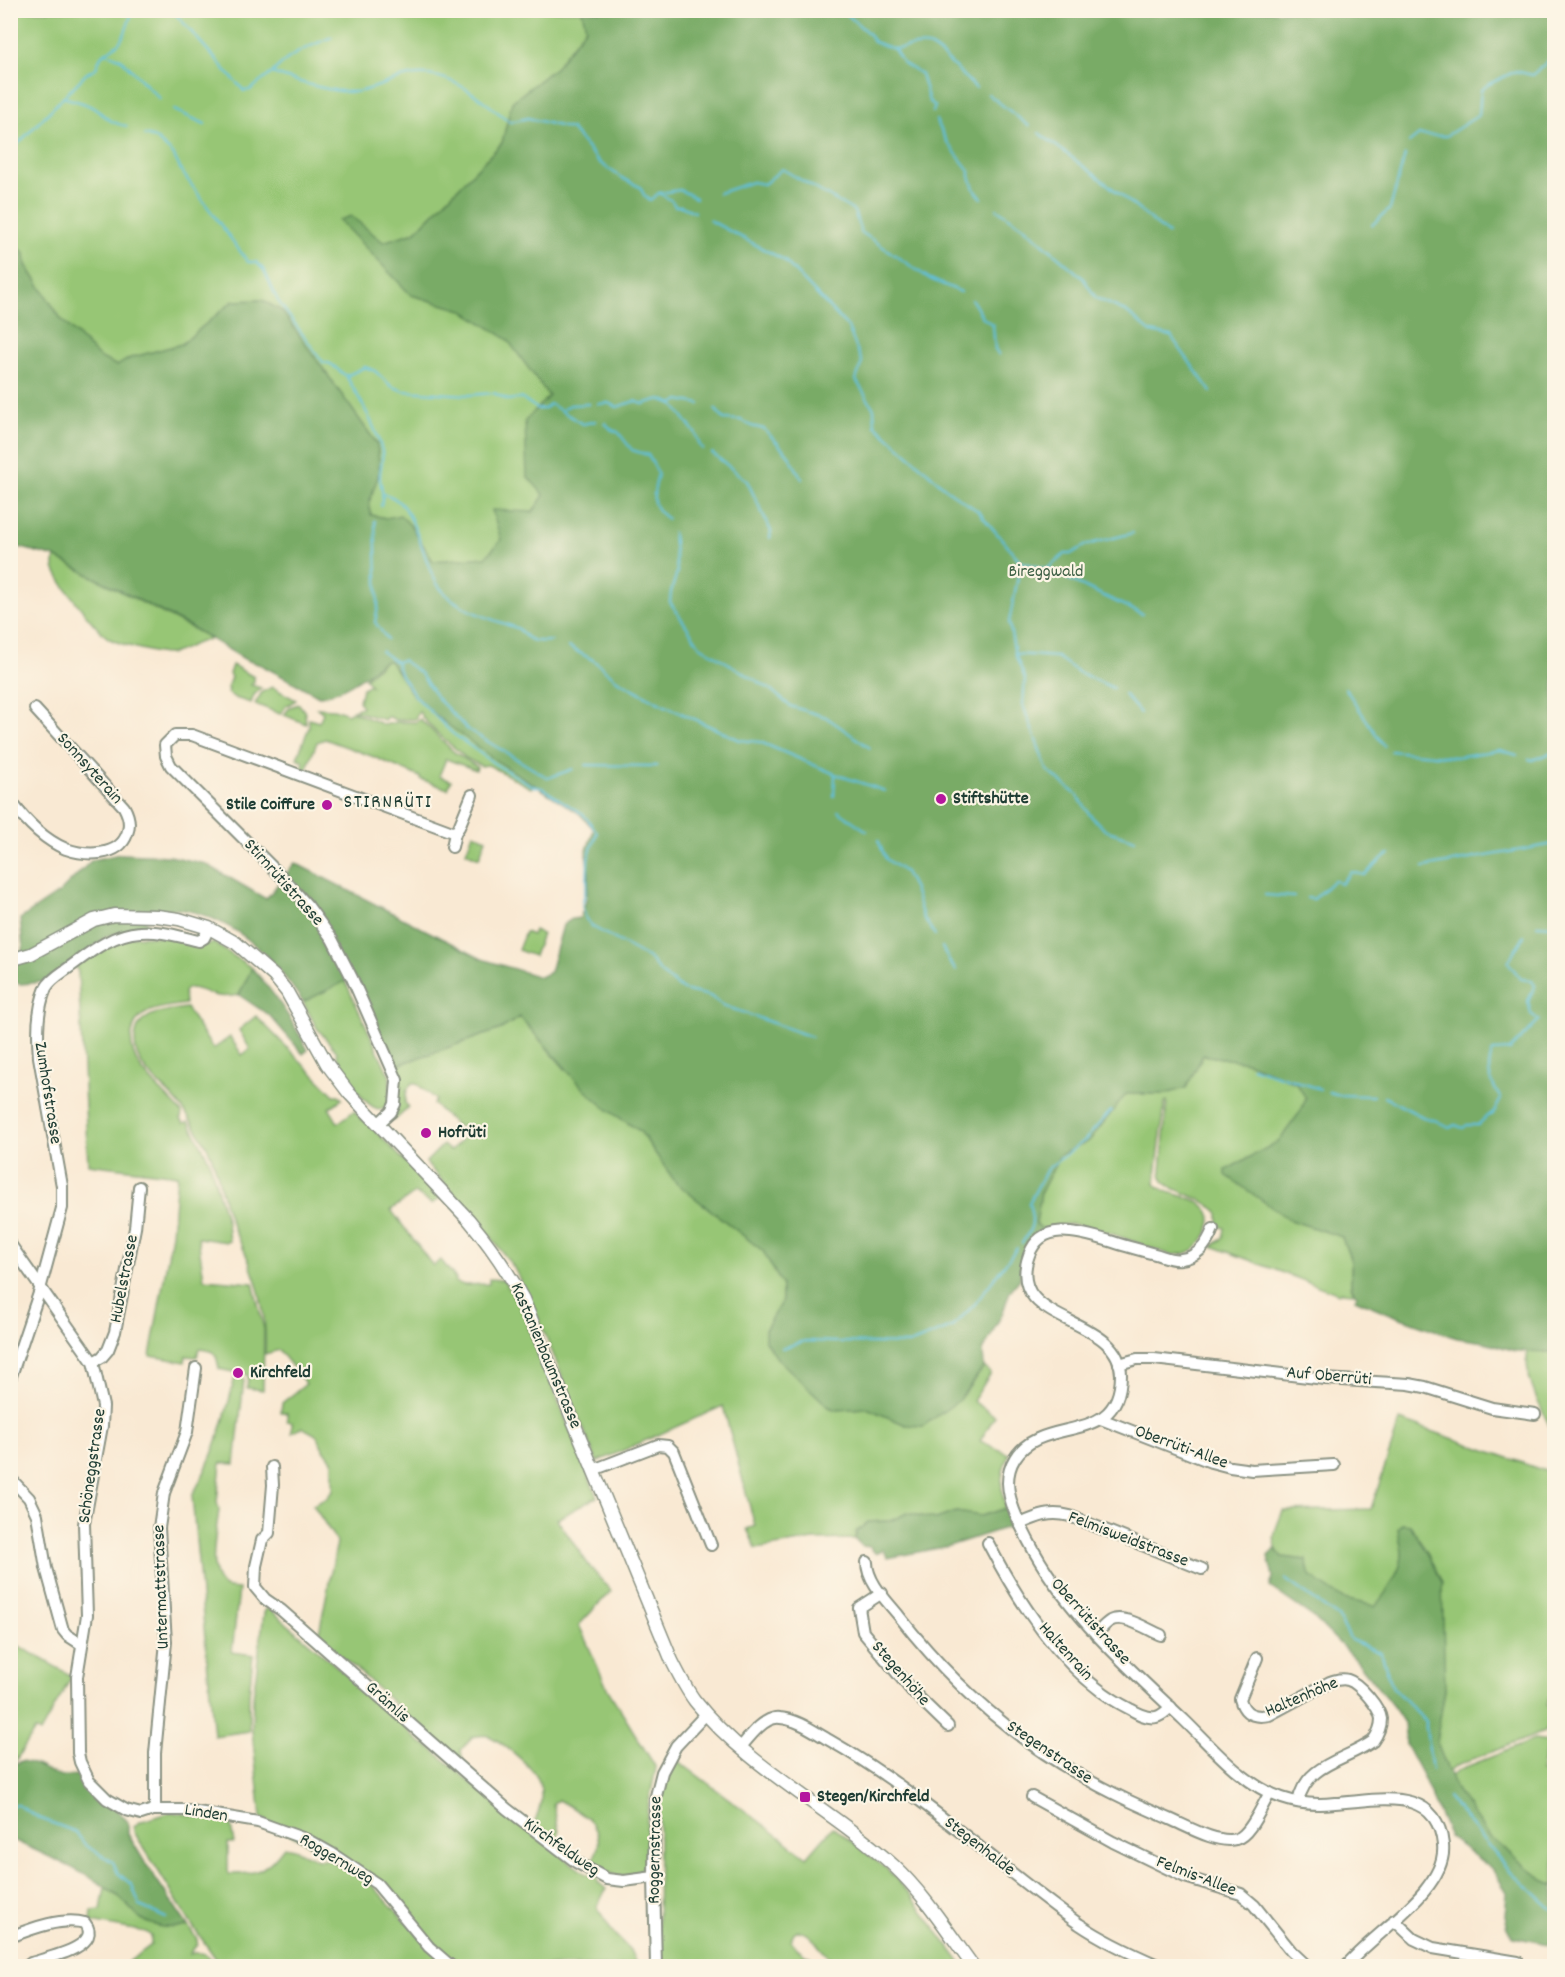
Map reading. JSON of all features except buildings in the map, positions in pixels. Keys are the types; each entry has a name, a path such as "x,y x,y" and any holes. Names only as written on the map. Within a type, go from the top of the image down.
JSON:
{"street":[{"name":"Sonnsyterain","path":"10,800 42,833 59,846 69,850 95,853 115,849 123,843 128,831 130,822 124,807 35,709"},
{"name":"Stirnrütistrasse","path":"378,1124 391,1112 395,1104 397,1080 352,978 332,939 285,880 171,766 166,756 165,745 175,735 192,735 454,833"},
{"path":"452,847 454,833 459,827 472,795"},
{"name":"Kastanienbaumstrasse","path":"10,960 31,954 94,920 114,915 157,916 179,919 209,928 236,943 274,976 287,992 333,1074 469,1220 506,1268 522,1299 672,1661 694,1699 706,1714 741,1747 894,1866 931,1908 973,1966"},
{"name":"Zumhofstrasse","path":"10,1379 52,1249 62,1208 62,1186 37,1036 38,1021 47,986 101,944 121,935 160,932 200,941 206,936 209,928"},
{"name":"Hubelstrasse","path":"93,1362 108,1350 115,1332 135,1228 139,1187"},
{"path":"1101,1419 1116,1398 1121,1373 1119,1364 1103,1340 1090,1330 1043,1307 1033,1296 1027,1282 1026,1270 1030,1251 1044,1237 1054,1232 1073,1231 1177,1260 1198,1253 1205,1246 1213,1229"},
{"name":"Schöneggstrasse","path":"10,1244 93,1362 103,1406 102,1426 84,1524 87,1615 77,1677 78,1753 83,1771 89,1781 115,1805 141,1814 153,1810"},
{"name":"Auf Oberrüti","path":"1119,1364 1137,1359 1154,1359 1324,1378 1409,1384 1492,1408 1535,1414"},
{"name":"Untermattstrasse","path":"153,1810 155,1805 155,1753 166,1642 159,1528 165,1493 187,1432 196,1368"},
{"name":"Oberrüti-Allee","path":"1101,1419 1211,1462 1230,1467 1252,1470 1334,1465"},
{"name":"Oberrütistrasse","path":"1101,1419 1088,1426 1035,1439 1023,1448 1010,1468 1008,1481 1011,1504 1038,1560 1058,1590 1096,1634 1171,1707 1243,1775 1270,1793 1298,1802 1337,1803 1382,1798 1400,1799 1415,1804 1432,1816 1442,1835 1444,1850 1437,1873 1422,1893 1346,1966"},
{"path":"593,1470 658,1445 668,1446 674,1452 711,1545"},
{"name":"Grämlis","path":"272,1467 273,1485 269,1533 262,1540 256,1566 255,1587 507,1809"},
{"path":"10,1478 29,1498 37,1515 46,1568 63,1630 81,1644"},
{"name":"Felmisweidstrasse","path":"1020,1524 1045,1513 1057,1512 1202,1569"},
{"name":"Haltenrain","path":"988,1543 1022,1603 1053,1643 1093,1684 1119,1704 1149,1717 1163,1714 1171,1707"},
{"name":"Stegenstrasse","path":"867,1562 871,1578 882,1593 935,1659 981,1704 1029,1743 1097,1785 1216,1838 1229,1840 1240,1838 1249,1829 1270,1793"},
{"name":"Stegenhöhe","path":"882,1593 859,1608 863,1632 912,1691 948,1726"},
{"path":"1096,1634 1118,1618 1161,1635"},
{"name":"Haltenhöhe","path":"1257,1658 1240,1699 1244,1710 1250,1715 1259,1717 1269,1715 1339,1679 1347,1680 1361,1688 1381,1718 1378,1734 1373,1741 1311,1776 1300,1790 1298,1802"},
{"name":"Roggernstrasse","path":"656,1966 654,1809 658,1783 677,1744 706,1714"},
{"name":"Stegenhalde","path":"741,1747 769,1719 777,1717 790,1720 818,1734 854,1754 890,1779 1081,1925 1122,1949 1160,1966"},
{"name":"Felmis-Allee","path":"1032,1797 1087,1828 1185,1877 1241,1894 1254,1905 1283,1942 1307,1966"},
{"name":"Kirchfeldweg","path":"507,1809 576,1862 607,1879 624,1881 654,1877"},
{"name":"Linden","path":"153,1810 185,1810 258,1822"},
{"name":"Roggernweg","path":"258,1822 308,1840 369,1877 385,1892 429,1947 451,1966"},
{"path":"1394,1920 1421,1943 1433,1948 1518,1962"},
{"path":"10,1937 52,1924 78,1921 85,1923 89,1928 90,1933 82,1944 27,1966"}],"green space":[{"path":"10,11 582,11 586,27 556,67 512,102 502,143 415,232 383,242 351,216 411,295 463,310 508,339 549,396 545,495 533,512 501,540 486,557 433,561 411,526 371,515 368,503 380,471 377,444 282,311 262,300 233,301 182,344 130,358 118,366 99,357 61,319 26,265 25,253 11,242"},
{"name":"Bireggwald","path":"582,11 1554,11 1554,1355 1551,1352 1516,1351 1484,1342 1457,1338 1355,1299 1357,1295 1351,1284 1351,1261 1342,1237 1290,1220 1226,1175 1226,1170 1278,1142 1301,1111 1306,1098 1296,1083 1247,1062 1203,1055 1186,1088 1165,1094 1126,1094 1089,1141 1060,1155 1041,1192 1036,1224 1045,1231 1024,1254 1020,1279 1010,1291 1003,1312 983,1351 984,1367 958,1401 923,1426 906,1425 867,1408 836,1410 829,1407 777,1358 765,1341 765,1330 782,1301 782,1285 763,1251 676,1183 640,1131 608,1110 585,1090 520,1017 501,1029 395,1066 354,977 303,1002 280,971 253,944 222,923 204,915 180,909 139,909 148,929 135,929 107,936 65,969 43,982 21,984 11,982 23,948 20,919 60,892 92,860 120,854 170,856 206,864 266,899 295,863 482,959 540,977 550,972 563,925 572,919 580,918 586,901 589,875 586,853 594,829 579,813 495,760 440,719 413,695 390,661 380,664 343,688 319,696 261,665 246,660 189,626 55,557 11,545 10,242 25,253 26,265 61,319 99,357 117,366 130,358 182,344 233,301 262,300 282,311 377,444 380,471 369,503 371,515 386,518 400,515 411,526 433,561 486,557 501,540 492,510 533,512 544,495 527,476 525,421 549,396 507,339 462,310 411,295 339,220 351,216 383,242 415,232 502,143 512,102 556,67 586,28"},
{"path":"55,557 212,639 169,654 139,649 110,639 89,618 64,585 54,568"},
{"path":"385,661 390,661 413,695 440,719 534,784 531,788 488,765 481,766 466,758 435,731 419,711 415,719 395,720 388,716 384,720 353,710 362,707 359,701 362,689 369,684 372,687 365,678"},
{"path":"232,665 254,677 251,685 261,688 254,695 251,703 228,693"},
{"path":"272,687 296,700 286,706 280,714 255,704 262,692"},
{"path":"299,704 305,712 306,724 284,715 290,707"},
{"path":"317,708 334,709 348,714 354,712 384,725 416,722 420,719 454,752 477,767 476,770 446,759 439,776 451,781 448,789 325,739 317,742 305,773 301,772 304,761 297,758 309,727 309,719 319,722 323,713"},
{"path":"473,833 486,839 479,858 466,852"},
{"path":"534,930 542,934 534,956 518,950 525,932 532,935"},
{"path":"135,936 169,937 202,945 214,943 252,968 239,995 219,996 187,988 184,992 185,1004 152,1010 145,1014 134,1026 132,1045 140,1067 182,1113 181,1119 184,1123 189,1122 209,1160 227,1223 229,1241 198,1238 204,1279 253,1283 264,1329 263,1390 247,1388 248,1375 219,1369 216,1356 209,1351 199,1349 197,1357 186,1356 185,1362 150,1356 172,1234 177,1175 88,1164 78,972 75,966 117,940"},
{"path":"252,968 276,997 296,1028 308,1050 303,1054 270,1016 239,995"},
{"path":"345,981 390,1077 390,1099 382,1109 369,1104 355,1088 337,1052 317,1028 303,1002"},
{"path":"186,1008 213,1049 230,1037 242,1055 250,1049 239,1030 256,1016 334,1095 339,1095 342,1099 329,1108 338,1123 354,1111 440,1198 432,1204 415,1193 391,1210 433,1266 441,1260 456,1279 455,1282 464,1285 489,1284 489,1279 504,1280 520,1307 597,1497 557,1519 590,1567 611,1591 579,1625 608,1690 656,1768 647,1811 646,1859 642,1868 636,1873 622,1876 591,1865 598,1847 596,1831 587,1818 558,1800 553,1803 559,1832 556,1840 534,1824 541,1803 539,1782 532,1770 503,1745 489,1736 472,1737 461,1750 462,1759 459,1764 359,1671 318,1638 337,1542 313,1505 327,1498 333,1490 333,1462 321,1445 318,1436 302,1427 292,1433 292,1422 287,1421 287,1413 281,1412 282,1403 306,1384 279,1350 265,1354 264,1314 255,1277 225,1206 210,1153 186,1113 150,1075 136,1051 136,1031 145,1019 160,1012"},
{"path":"520,1017 566,1070 608,1110 640,1131 676,1183 763,1251 782,1285 782,1301 770,1320 769,1348 829,1407 836,1410 867,1408 906,1425 923,1426 967,1390 984,1367 991,1373 973,1401 995,1416 980,1441 1009,1454 1002,1481 1002,1494 1006,1508 981,1516 956,1512 936,1519 907,1513 890,1521 868,1522 856,1532 855,1539 814,1540 756,1549 747,1529 755,1526 723,1406 597,1462 536,1312 514,1268 480,1222 426,1162 443,1145 450,1151 474,1128 457,1126 433,1104 436,1100 416,1083 412,1083 407,1090 406,1110 392,1120 398,1108 395,1066 501,1029"},
{"path":"1203,1055 1247,1062 1296,1083 1307,1098 1301,1111 1278,1142 1226,1170 1290,1220 1342,1237 1351,1262 1351,1286 1354,1293 1341,1292 1339,1294 1212,1246 1221,1240 1225,1228 1218,1226 1218,1212 1205,1202 1163,1181 1161,1171 1167,1101 1165,1102 1155,1184 1168,1192 1190,1198 1204,1206 1209,1212 1211,1223 1209,1229 1194,1249 1187,1253 1171,1255 1084,1226 1065,1224 1045,1231 1036,1224 1041,1192 1060,1155 1089,1141 1126,1094 1165,1094"},
{"path":"1528,1350 1551,1352 1554,1355 1554,1435 1539,1405 1531,1382 1528,1371"},
{"path":"235,1377 244,1379 235,1464 221,1463 214,1563 215,1574 219,1582 227,1588 239,1589 232,1652 253,1655 249,1695 249,1731 214,1736 192,1496 207,1467 218,1438"},
{"path":"1400,1420 1554,1474 1554,1689 1546,1705 1554,1710 1554,1719 1544,1732 1457,1765 1448,1771 1436,1741 1445,1690 1429,1554 1410,1525 1402,1524 1398,1529 1402,1548 1400,1567 1375,1606 1343,1599 1309,1576 1305,1560 1282,1557 1274,1540 1283,1511 1371,1509"},
{"path":"1006,1508 1014,1525 949,1546 888,1558 883,1550 875,1553 870,1547 862,1546 855,1539 856,1532 868,1522 890,1521 907,1513 936,1519 956,1512 981,1516"},
{"path":"1402,1524 1410,1525 1429,1554 1442,1583 1445,1690 1436,1741 1456,1790 1490,1837 1544,1881 1554,1886 1554,1945 1514,1937 1508,1928 1505,1916 1507,1892 1492,1869 1449,1837 1423,1777 1406,1745 1404,1723 1395,1709 1355,1659 1313,1617 1270,1587 1273,1577 1268,1556 1275,1549 1282,1557 1306,1560 1310,1576 1343,1599 1375,1606 1400,1567 1402,1548 1398,1529"},
{"path":"266,1609 271,1610 400,1721 417,1740 432,1749 511,1818 586,1874 597,1876 598,1882 606,1889 597,1907 612,1932 630,1950 637,1966 453,1966 379,1883 261,1818 252,1730 253,1697"},
{"path":"10,1641 72,1676 40,1733 35,1730 11,1766"},
{"path":"1534,1740 1548,1742 1541,1772 1554,1775 1554,1886 1544,1881 1490,1837 1456,1790 1450,1776 1458,1770"},
{"path":"674,1758 807,1857 833,1827 888,1870 910,1894 963,1966 839,1966 809,1935 796,1931 791,1941 821,1966 658,1966 659,1805 665,1776"},
{"path":"21,1761 61,1775 77,1775 122,1815 128,1822 128,1834 144,1861 188,1926 165,1927 148,1923 101,1884 11,1839 11,1766"},
{"path":"171,1812 230,1821 234,1843 228,1843 228,1874 260,1870 272,1861 284,1847 318,1860 335,1860 362,1874 447,1966 221,1966 192,1925 134,1832 134,1827 139,1822"},
{"path":"105,1887 150,1922 160,1926 188,1926 197,1939 197,1944 190,1954 205,1955 217,1966 123,1966 151,1945 151,1936 146,1932 91,1922 92,1911 101,1910"}],"waterway":[{"path":"10,152 87,73 96,68 101,56 119,43 133,10"},
{"path":"172,10 235,81"},
{"path":"842,10 868,33 874,42 894,49 903,63 921,74 929,101 935,106 933,112"},
{"path":"273,72 293,55 332,37"},
{"path":"894,49 928,46 946,58 976,88"},
{"path":"106,53 120,58 160,99"},
{"path":"1409,143 1419,135 1446,136 1479,115 1481,90 1489,84 1516,71 1532,75 1554,56"},
{"path":"237,83 244,91 250,90 272,73 322,88 353,92 401,78 432,75 460,85 510,122 528,118 571,129 600,163 640,187 650,200 659,193 672,201 675,206 695,212"},
{"path":"988,94 1029,126"},
{"path":"63,97 87,105 111,121 127,126"},
{"path":"174,110 205,124"},
{"path":"936,120 947,142 968,169 974,189 982,198"},
{"path":"1039,133 1106,183 1168,234"},
{"path":"145,135 155,138 173,154 182,172 248,262 256,262 264,270 278,301 323,362 331,364 346,376 365,367 375,371 391,386 404,391 469,395 494,393 508,400 521,398 538,409 545,409 550,404 583,424 596,421"},
{"path":"1372,225 1390,209 1405,155"},
{"path":"719,193 752,182 764,184 782,169 854,211 861,232 930,279 961,292"},
{"path":"659,193 680,190 696,198"},
{"path":"997,209 1025,228 1083,278 1096,298 1125,311 1151,332 1171,336 1211,392"},
{"path":"709,220 784,260 848,327 862,362 856,380 874,409 875,425 950,492 978,511 1021,562 1009,622 1015,654 1025,678 1023,705 1047,770 1078,796 1090,815 1105,830 1135,840"},
{"path":"972,300 983,318 993,325 995,349 999,355"},
{"path":"346,376 362,403 382,451 381,506"},
{"path":"598,404 608,403 617,407 635,401 643,404 660,399 673,404 679,400 700,404"},
{"path":"562,410 570,405 589,404"},
{"path":"673,404 696,434 703,449"},
{"path":"715,409 724,419 741,420 751,426 764,429 788,454 802,479"},
{"path":"605,423 618,432 632,450 648,455 658,473 654,494 655,504 661,514 668,519"},
{"path":"712,453 747,481 771,531 770,538"},
{"path":"383,494 395,499 404,508 418,535 434,579 448,597 477,614 519,629 529,639 552,641"},
{"path":"375,521 378,607 375,622 387,639"},
{"path":"673,533 677,572 670,602 700,646 770,689 790,706 826,717 870,748"},
{"path":"1047,569 1065,554 1071,554 1086,545 1133,533"},
{"path":"1021,562 1047,569 1142,614"},
{"path":"569,647 593,660 617,680 661,704 740,740 760,742 835,774 885,791"},
{"path":"381,651 396,662 401,676 416,697 452,733 495,764 533,786 542,788 584,815 597,832 588,858 587,883 582,906 586,919 593,927 649,958 661,973 683,990 710,996 722,1005 812,1037"},
{"path":"1016,654 1057,657 1078,672 1113,688"},
{"path":"397,662 402,660 420,673 438,699 467,729 548,778 573,769"},
{"path":"1345,688 1384,746"},
{"path":"1124,694 1140,713"},
{"path":"1391,751 1455,757 1500,750 1517,755"},
{"path":"1529,759 1554,755"},
{"path":"586,765 657,766"},
{"path":"834,796 835,775"},
{"path":"838,811 867,831"},
{"path":"878,840 886,859 905,872 914,889 923,917 935,935"},
{"path":"1424,867 1554,844"},
{"path":"1553,846 1554,855"},
{"path":"1307,898 1314,899 1334,880 1341,884 1351,872 1364,875 1390,854"},
{"path":"1265,895 1294,897"},
{"path":"1537,925 1554,926"},
{"path":"1384,1097 1449,1128 1455,1125 1463,1128 1467,1125 1478,1125 1487,1116 1493,1114 1501,1099 1490,1076 1489,1064 1493,1051 1510,1050 1539,1020 1531,1014 1528,1001 1535,986 1532,980 1521,979 1508,962 1524,936"},
{"path":"942,947 956,970"},
{"path":"1252,1067 1320,1089"},
{"path":"1329,1092 1339,1095 1373,1096"},
{"path":"1022,1243 1032,1224 1029,1203 1047,1169 1084,1141 1111,1111"},
{"path":"782,1348 805,1341 909,1344 952,1327 975,1304 1017,1248"},
{"path":"1285,1579 1338,1617 1351,1640 1381,1653 1393,1688 1425,1721 1432,1770"},
{"path":"1448,1797 1506,1867 1554,1911"},
{"path":"10,1805 18,1805 39,1818 76,1832 86,1846 113,1862 118,1873 132,1885 140,1906 166,1918"}],"place":[{"name":"Stiftshütte","path":"941,799"},
{"name":"Stile Coiffure","path":"327,805"},
{"name":"Hofrüti","path":"426,1133"},
{"name":"Kirchfeld","path":"238,1373"},
{"name":"Stegen/Kirchfeld","path":"805,1797"}],"district":[{"name":"STIRNRÜTI","path":"388,803"}]}
